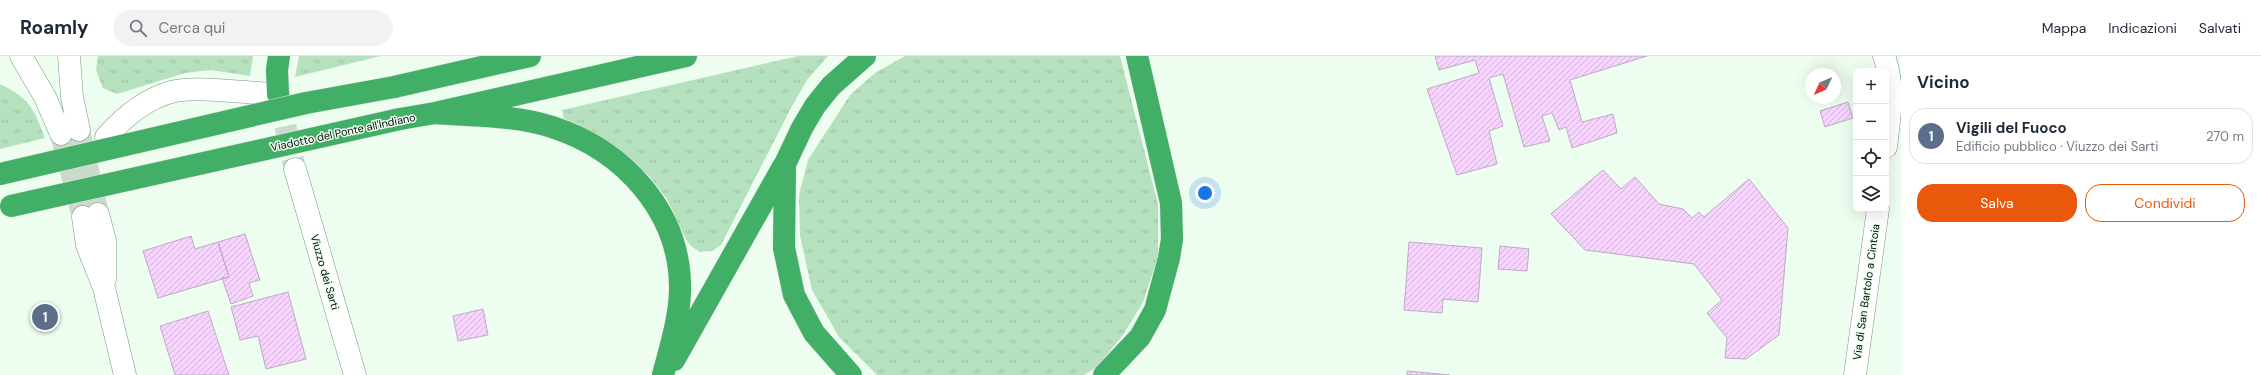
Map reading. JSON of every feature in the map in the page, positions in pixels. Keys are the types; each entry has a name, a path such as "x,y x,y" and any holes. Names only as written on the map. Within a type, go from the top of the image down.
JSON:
{"highway":[{"path":"278,94 277,70 279,56"},
{"path":"455,73 500,56"},
{"path":"0,174 306,104 394,87 530,56"},
{"name":"Viadotto del Ponte all'Indiano","path":"6,208 686,56"},
{"path":"666,375 785,164 802,128 815,106 831,86 865,56"},
{"path":"1104,375 1140,337 1155,310 1172,239 1171,203 1137,56"},
{"path":"435,113 516,118 552,126 590,143 621,164 646,188 670,237 679,284 674,329 663,375"},
{"path":"785,164 784,248 794,295 814,333 852,375"}],"street":[{"path":"21,56 45,97 70,132 72,97 69,56"},
{"path":"1884,56 1889,70 1891,85 1886,140"},
{"path":"106,137 136,110 171,93 195,90 278,94"},
{"name":"Viuzzo dei Sarti","path":"295,169 355,375"},
{"name":"Via di San Bartolo a Cintoia","path":"1854,375 1878,212"},
{"path":"90,215 87,245 104,288 125,375"}],"green space":[{"path":"98,56 253,56 250,76 210,70 185,73 117,94 103,88 96,70"},
{"path":"299,56 381,56 295,77"},
{"path":"798,56 828,56 807,80 791,108 721,245 712,251 699,252 689,243 682,232 666,198 657,185 634,162 621,151 593,132 564,119 562,110"},
{"path":"905,56 1120,56 1158,204 1158,257 1143,302 1123,335 1097,367 1084,375 877,375 839,337 812,290 800,236 799,195 808,160 850,95 875,73"},
{"path":"0,84 18,94 29,105 45,138 0,149"}],"building":[{"path":"1435,56 1647,56 1570,80 1582,122 1613,114 1617,133 1572,148 1566,127 1559,130 1552,113 1542,116 1550,141 1524,147 1503,74 1489,78 1503,126 1489,131 1497,164 1457,175 1427,89 1479,73 1475,60 1439,70"},
{"path":"1848,102 1853,118 1825,127 1820,111"},
{"path":"1603,170 1621,189 1635,177 1659,204 1683,209 1692,218 1699,212 1704,217 1749,179 1788,228 1779,335 1746,359 1725,358 1727,338 1707,313 1722,300 1694,264 1585,250 1551,214"},
{"path":"245,234 260,280 249,283 253,296 231,304 222,278 229,277 218,242"},
{"path":"191,236 195,249 218,242 229,277 158,298 143,251"},
{"path":"1409,242 1482,248 1478,302 1443,299 1442,313 1404,310"},
{"path":"1500,246 1529,249 1527,271 1498,269"},
{"path":"288,292 306,359 266,369 258,336 240,340 231,307"},
{"path":"483,309 488,335 458,341 453,316"},
{"path":"208,311 229,375 175,375 160,326"},
{"path":"1407,371 1450,375 1407,375"}],"tunnel":[{"path":"278,94 295,169"},
{"path":"79,130 98,214"},
{"path":"61,134 83,217"}],"place":[{"name":"Vigili del Fuoco","path":"45,317"}]}
